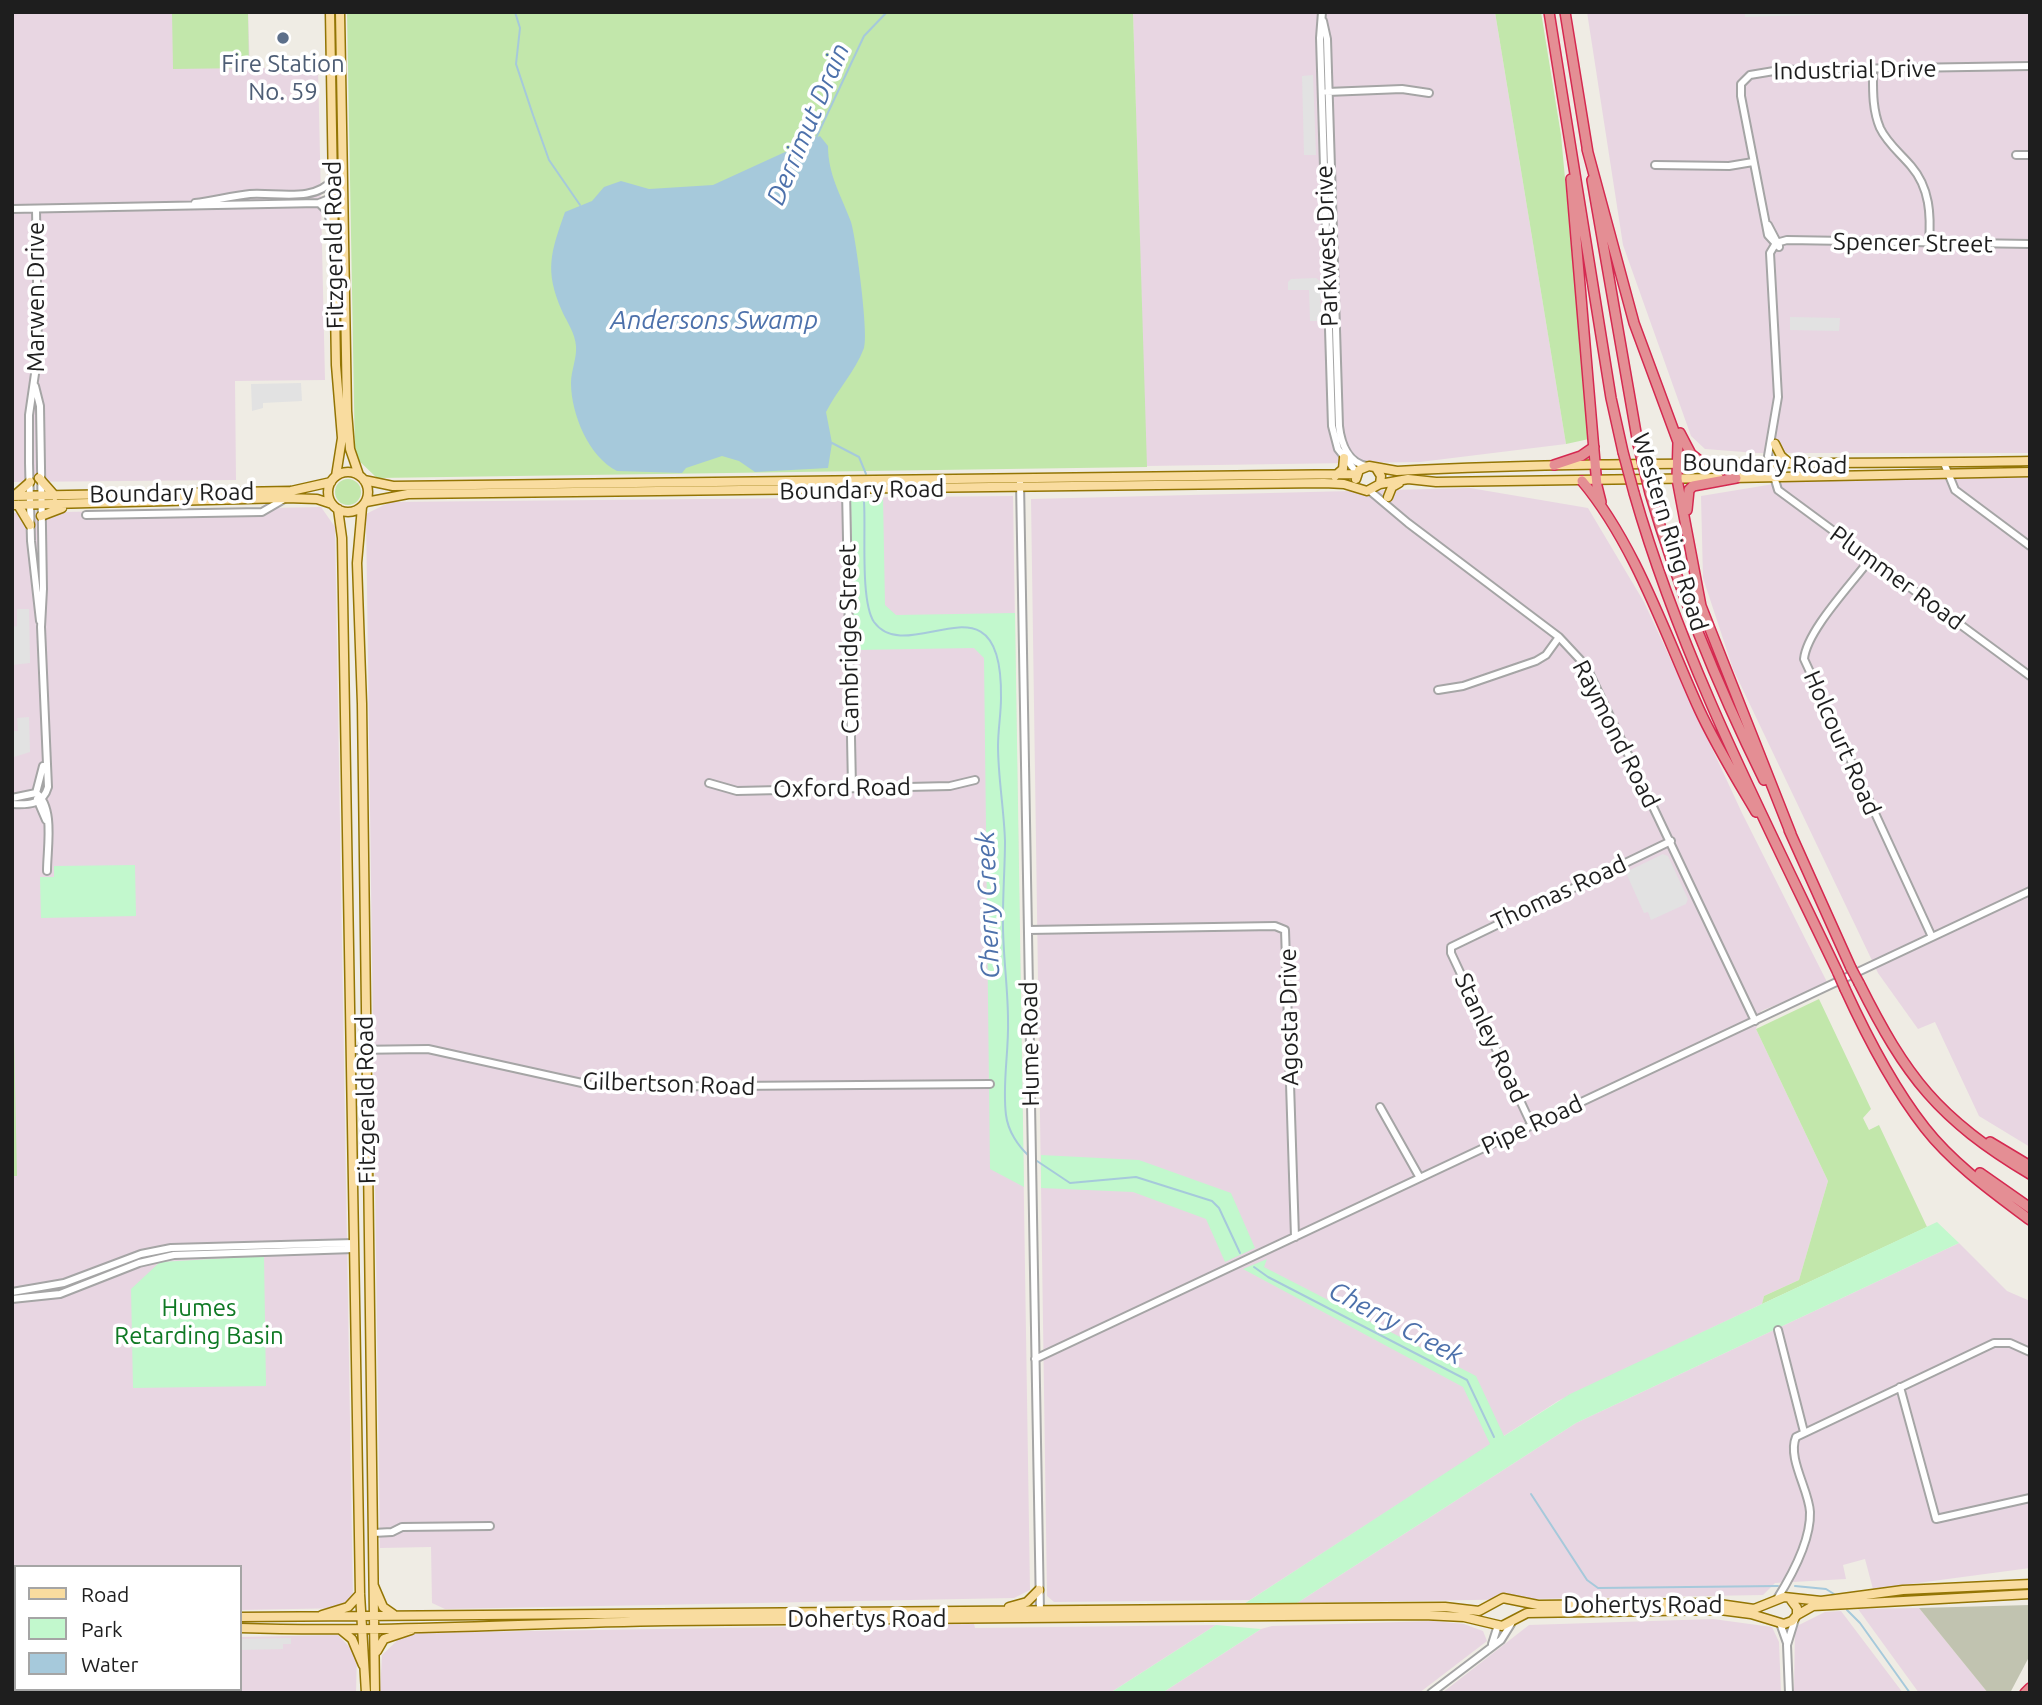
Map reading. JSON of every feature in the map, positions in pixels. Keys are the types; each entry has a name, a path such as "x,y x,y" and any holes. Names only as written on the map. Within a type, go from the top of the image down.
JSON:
{"highway":[{"name":"Western Ring Road","path":"1549,12 1611,398 1655,566 1687,650 1783,858 1872,1045 1907,1101"},
{"name":"Western Ring Road","path":"1565,12 1638,444 1650,493 1700,639 1858,983 1886,1036 1922,1090"},
{"path":"1567,121 1581,324 1599,496 1651,600 1703,719 1783,858"},
{"path":"1587,149 1629,306 1678,442 1677,479 1705,618 1791,834"},
{"path":"1656,380 1688,450 1701,462"},
{"path":"1554,465 1581,456 1594,447"},
{"path":"1686,526 1691,488 1699,483 1736,478"},
{"path":"1582,481 1610,522"},
{"path":"1922,1090 1974,1132 2030,1166"},
{"path":"1922,1090 1970,1135 2030,1174"},
{"path":"1907,1101 1928,1127 1963,1160 2030,1208"},
{"path":"1907,1101 1925,1129 1960,1164 2030,1220"},
{"path":"2025,1693 2030,1688"}],"main road":[{"name":"Fitzgerald Road","path":"330,12 335,365 342,438 333,479"},
{"name":"Fitzgerald Road","path":"340,12 347,411 352,460 361,477"},
{"path":"1775,439 1781,456 1791,464"},
{"path":"1335,476 1343,469 1344,458"},
{"name":"Boundary Road","path":"1371,467 1397,471 1677,462 1791,464 2030,461"},
{"path":"1371,467 1381,476 1380,484 1370,491 1359,487 1357,473 1371,467"},
{"path":"349,472 361,477 369,493 364,505 348,512 335,506 328,493 333,479 349,472"},
{"path":"1944,477 1960,473 2030,472"},
{"name":"Boundary Road","path":"361,477 393,486 1335,476 1357,473"},
{"name":"Boundary Road","path":"1380,484 1408,479 1436,482 1596,481 1773,475 1944,477"},
{"path":"39,478 55,496"},
{"name":"Boundary Road","path":"14,501 55,496 291,491 333,479"},
{"path":"1388,498 1395,484 1408,479"},
{"path":"845,480 846,490"},
{"path":"30,482 14,501 30,525"},
{"name":"Boundary Road","path":"364,505 408,494 1324,483 1359,487"},
{"name":"Boundary Road","path":"36,500 67,504 286,498 317,499 335,506"},
{"path":"41,516 67,504"},
{"name":"Fitzgerald Road","path":"364,505 357,563 363,777 375,1693"},
{"name":"Fitzgerald Road","path":"335,506 342,538 360,1594 366,1693"},
{"path":"346,778 363,777"},
{"path":"354,1246 368,1245"},
{"path":"372,1580 386,1611 396,1616"},
{"path":"2030,1584 1903,1590 1821,1601 1790,1599 1776,1601 1771,1614 1778,1622 1788,1623 1813,1606 2030,1594"},
{"path":"978,1611 1020,1605 1032,1600 1040,1590"},
{"path":"309,1618 348,1607 360,1594"},
{"path":"1499,1598 1511,1600 1516,1606 1513,1621 1496,1624 1489,1614 1490,1606 1499,1598"},
{"path":"1790,1599 1797,1608 1796,1617"},
{"name":"Dohertys Road","path":"1511,1600 1547,1605 1712,1603 1754,1609 1776,1601"},
{"name":"Dohertys Road","path":"242,1617 597,1618 978,1611 1040,1615 1445,1607 1479,1611 1490,1606"},
{"name":"Dohertys Road","path":"1513,1621 1530,1613 1706,1609 1732,1611 1778,1622"},
{"name":"Dohertys Road","path":"721,1616 1424,1615 1464,1617 1496,1624"},
{"name":"Dohertys Road","path":"242,1628 363,1630 597,1618"},
{"path":"376,1656 384,1639 421,1627"},
{"path":"341,1630 352,1639 366,1672"}],"street":[{"name":"Parkwest Drive","path":"1325,92 1327,39 1322,12 1334,358 1333,435 1344,458 1357,473"},
{"name":"Industrial Drive","path":"1777,244 1768,235 1753,162 1741,96 1744,79 1750,75 1780,70 2030,66"},
{"path":"1872,69 1874,106 1881,130 1913,168 1924,188 1929,207 1928,243"},
{"path":"1325,92 1402,89 1429,93"},
{"path":"2016,155 2030,155"},
{"path":"1655,165 1729,166 1753,162"},
{"path":"12,209 319,203 334,198 340,192 342,164"},
{"path":"176,206 250,194 307,193 326,187 334,178"},
{"path":"250,194 252,205"},
{"path":"319,203 327,211 334,234"},
{"name":"Marwen Drive","path":"36,209 38,354 29,415 30,482 36,500"},
{"path":"1773,475 1778,389 1771,258 1777,244"},
{"name":"Spencer Street","path":"1777,244 2030,244"},
{"name":"Parkwest Drive","path":"1334,358 1341,439 1355,462 1371,467"},
{"name":"Marwen Drive","path":"35,386 40,406 36,500"},
{"path":"1944,463 1944,477 1951,490 2030,546"},
{"name":"Plummer Road","path":"1773,475 1778,490 2030,676"},
{"name":"Hume Road","path":"1020,478 1040,1615"},
{"name":"Raymond Road","path":"1380,484 1396,512"},
{"name":"Cambridge Street","path":"846,490 852,787"},
{"name":"Raymond Road","path":"1370,491 1559,637 1586,666 1597,683 1755,1021"},
{"name":"Boundary Road","path":"86,515 262,512 286,498"},
{"path":"36,500 41,516 44,761 48,787 40,800"},
{"path":"36,500 30,525 31,554 41,626"},
{"name":"Boundary Road","path":"111,503 118,514"},
{"path":"31,554 42,553"},
{"name":"Holcourt Road","path":"1870,559 1814,634 1805,648 1804,659 1932,937"},
{"path":"1438,690 1462,686 1536,661 1546,655 1559,637"},
{"path":"44,761 36,793 46,820 47,871"},
{"name":"Oxford Road","path":"709,783 737,791 950,786 975,780"},
{"path":"12,798 36,793"},
{"path":"12,804 40,800"},
{"name":"Thomas Road","path":"1451,950 1456,942 1671,841"},
{"name":"Pipe Road","path":"1035,1359 2030,891"},
{"name":"Agosta Drive","path":"1028,930 1275,926 1285,930 1295,1237"},
{"name":"Stanley Road","path":"1451,950 1532,1126"},
{"name":"Gilbertson Road","path":"351,1049 428,1049 600,1087 990,1084"},
{"path":"1380,1107 1420,1178"},
{"path":"316,1242 316,1250"},
{"path":"12,1292 47,1292 155,1251 316,1242 354,1246"},
{"path":"12,1299 91,1283 158,1258 217,1248 316,1250 354,1246"},
{"path":"88,1275 91,1283"},
{"path":"1778,1330 1804,1432"},
{"path":"1776,1601 1808,1533 1810,1510 1793,1444 1796,1437 1994,1343 2010,1343 2030,1352"},
{"path":"1900,1387 1937,1519 2030,1498"},
{"path":"373,1533 402,1527 490,1526"},
{"path":"1789,1578 1790,1599"},
{"path":"1787,1645 1796,1617"},
{"path":"1431,1693 1505,1636 1513,1621"},
{"path":"1778,1622 1787,1645 1789,1693"},
{"path":"1491,1646 1496,1624"}],"shaded area":[{"path":"12,12 248,12 250,68 318,67 325,380 235,381 236,480 12,482"},
{"path":"1133,12 1495,12 1566,444 1420,462 1146,466"},
{"path":"1587,12 2030,12 2030,453 1757,453 1705,449 1691,436 1623,245"},
{"path":"1745,12 1913,12 1745,17"},
{"path":"1313,75 1316,155 1304,155 1302,76"},
{"path":"1316,278 1320,281 1321,316 1317,316 1317,321 1310,321 1309,290 1288,290 1288,282 1291,279"},
{"path":"1790,317 1840,318 1839,331 1790,330"},
{"path":"301,383 302,401 263,403 263,408 252,411 251,384"},
{"path":"2030,477 2030,1147 1979,1116 1935,1022 1918,1029 1878,973 1733,669 1703,578 1701,496 1786,482"},
{"path":"1470,488 1588,508 1644,602 1742,813 1828,984 1761,1011 1756,1029 1828,1181 1799,1280 1764,1296 1762,1304 1558,1401 1250,1600 1054,1602 1047,1596 1031,499"},
{"path":"1013,496 1030,1590 1014,1598 445,1609 432,1603 431,1547 380,1548 366,514 390,502"},
{"path":"321,507 335,527 353,1600 347,1608 242,1610 242,1565 14,1565 12,1615 12,513"},
{"path":"17,609 29,609 30,663 12,665 12,627 17,626"},
{"path":"29,717 30,752 14,757 17,718"},
{"path":"1663,854 1668,856 1688,899 1686,904 1651,920 1648,912 1644,913 1627,875 1628,871"},
{"path":"1959,1243 2007,1291 2030,1301 2030,1568 1873,1589 1865,1559 1843,1565 1846,1579 1775,1583 1763,1595 1297,1603 1576,1423"},
{"path":"2030,1605 2029,1657 2010,1693 1988,1693 1919,1608"},
{"path":"1919,1608 1988,1693 1919,1693 1858,1609"},
{"path":"1841,1611 1903,1693 1794,1693 1795,1627 1825,1612"},
{"path":"1713,1619 1772,1627 1779,1642 1781,1693 1442,1693 1529,1625"},
{"path":"1433,1621 1464,1624 1483,1631 1487,1641 1419,1693 1162,1693 1261,1629 1272,1626"},
{"path":"974,1624 975,1628 1216,1625 1110,1693 380,1693 382,1655 405,1633"},
{"path":"338,1635 357,1655 356,1693 12,1693 12,1640 14,1691 242,1691 242,1637"},
{"path":"291,1638 291,1644 283,1644 283,1649 242,1650 242,1639"}],"green space":[{"path":"172,12 248,12 249,68 173,69"},
{"path":"347,12 1133,12 1147,467 377,478 355,457"},
{"path":"1495,12 1541,12 1561,135 1589,439 1566,444"},
{"path":"348,479 357,483 361,492 357,501 348,505 339,501 335,492 339,483"},
{"path":"855,497 883,497 885,605 896,615 1015,613 1024,1187 990,1169 984,658 974,648 854,650 851,501"},
{"path":"135,865 136,916 41,918 40,877 54,877 54,866"},
{"path":"12,940 17,1176 12,1176"},
{"path":"1819,999 1871,1109 1863,1118 1869,1130 1879,1125 1927,1227 1762,1304 1764,1296 1799,1280 1828,1181 1756,1029"},
{"path":"1041,1155 1139,1160 1231,1193 1255,1248 1225,1262 1206,1219 1133,1192 1041,1188"},
{"path":"1937,1222 1959,1243 1576,1423 1297,1603 1244,1604 1490,1444 1463,1387 1243,1269 1267,1259 1264,1267 1476,1376 1504,1436 1570,1394"},
{"name":"Humes Retarding Basin","path":"264,1256 266,1386 133,1388 131,1289 160,1262"},
{"path":"1216,1625 1261,1629 1162,1693 1110,1693"}],"water":[{"name":"Andersons Swamp","path":"820,136 828,146 833,176 851,222 859,265 865,325 864,348 860,357 826,412 832,443 828,468 755,472 739,461 722,456 686,468 682,473 617,471 598,456 590,445 574,408 571,383 576,346 556,297 551,272 553,250 565,212 592,201 604,187 621,181 649,189 713,185"}],"waterway":[{"name":"Cherry Creek","path":"515,12 520,28 516,64 533,115 549,160 580,205"},
{"name":"Derrimut Drain","path":"816,138 864,36 887,12"},
{"name":"Cherry Creek","path":"832,443 859,457 866,474"},
{"name":"Cherry Creek","path":"864,502 865,582 874,622 890,634 909,635 951,628 971,628 987,637 998,659 1001,698 998,758 1005,841 1003,928 1008,1020 1005,1103 1011,1132 1029,1156"},
{"name":"Cherry Creek","path":"1034,1159 1070,1183 1136,1177 1212,1201 1219,1208 1240,1253"},
{"name":"Cherry Creek","path":"1254,1267 1268,1277 1467,1380 1494,1437"},
{"name":"Cherry Creek","path":"1531,1494 1587,1580 1598,1588 1778,1586"},
{"name":"Cherry Creek","path":"1795,1586 1826,1589 1834,1594"},
{"name":"Cherry Creek","path":"1847,1610 1860,1623 1910,1693"}],"place":[{"name":"Fire Station No. 59","path":"283,38"}]}
